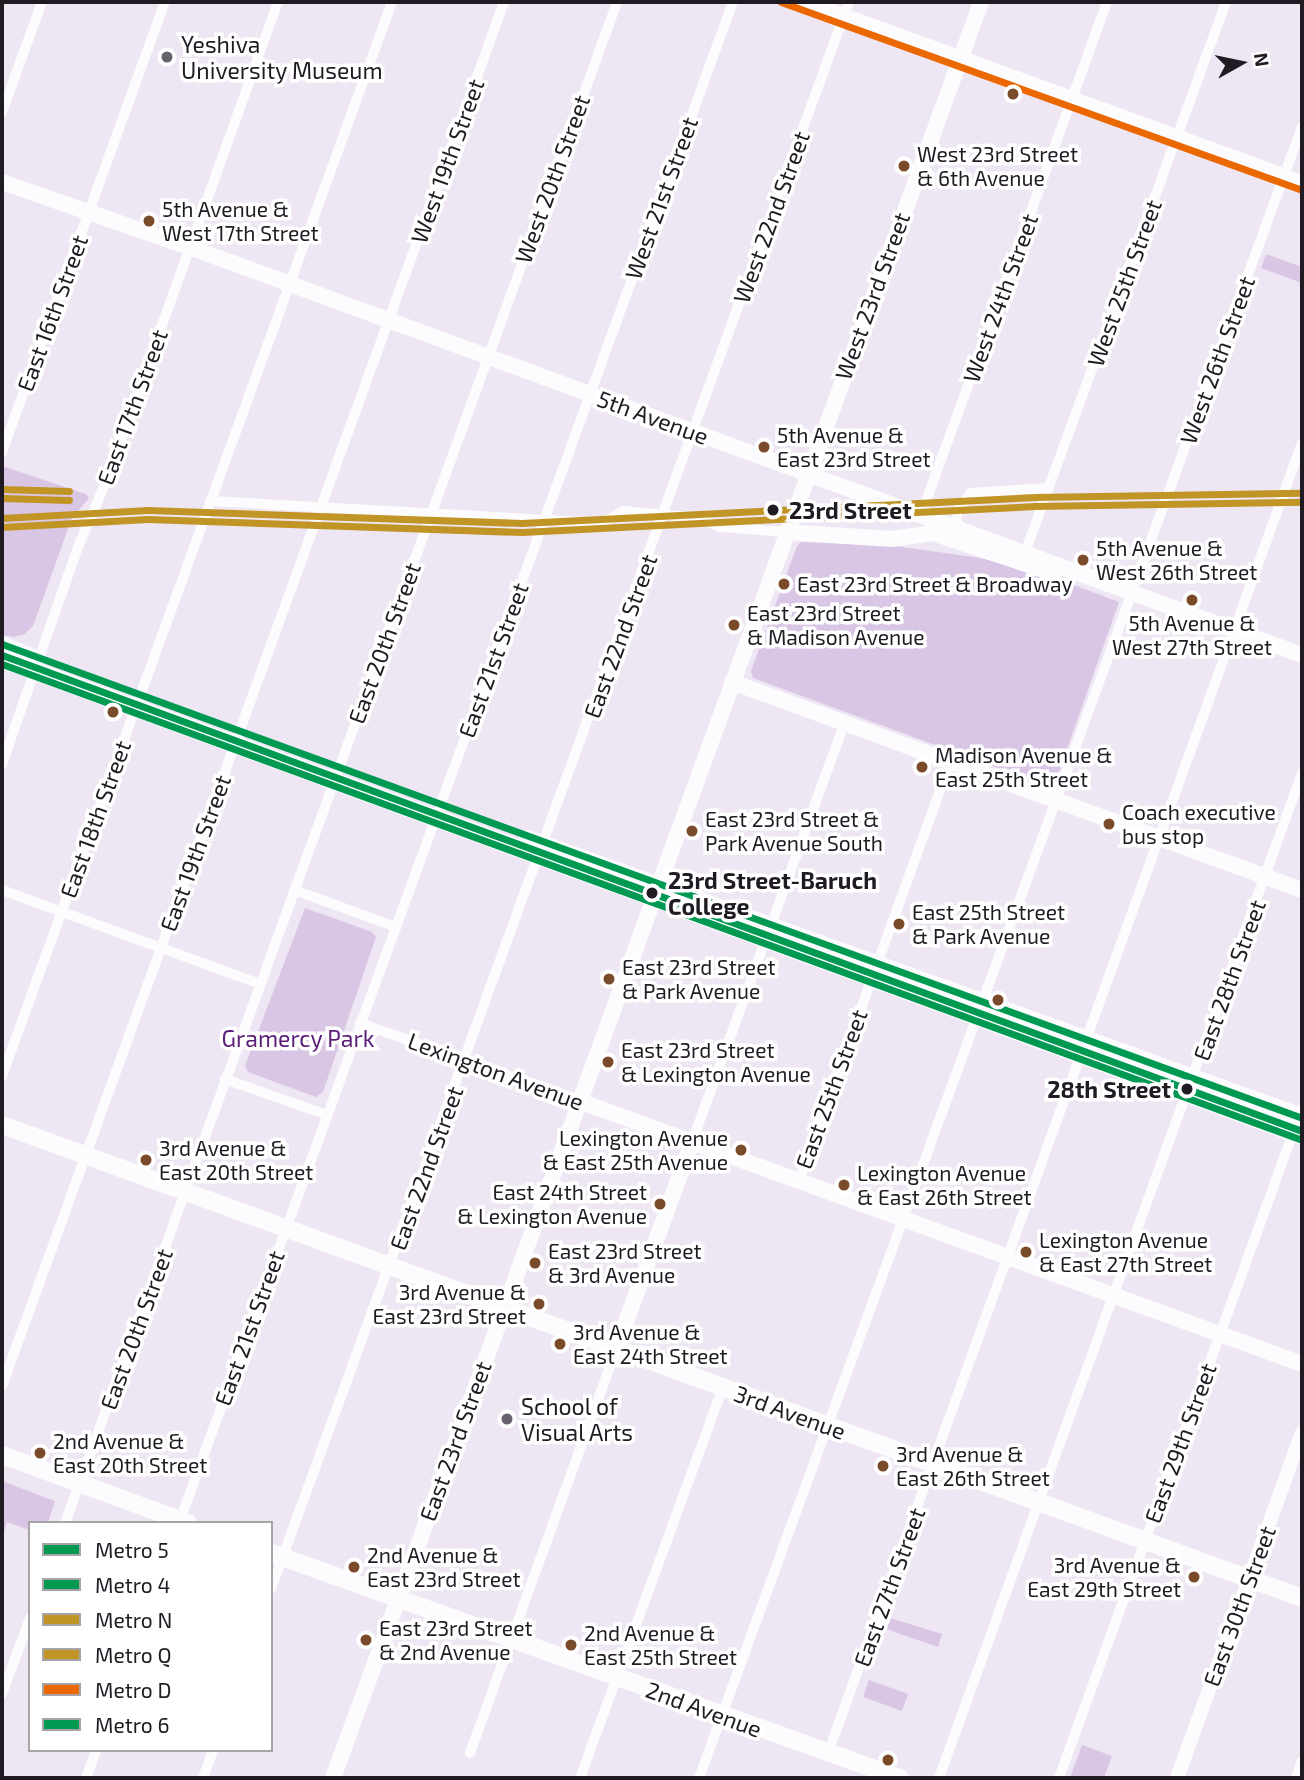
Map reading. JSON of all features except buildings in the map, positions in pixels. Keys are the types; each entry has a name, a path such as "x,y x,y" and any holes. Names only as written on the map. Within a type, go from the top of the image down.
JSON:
{"main road":[{"path":"805,2 847,9 959,58 1302,183"},
{"name":"West 23rd Street","path":"807,473 981,2"},
{"name":"5th Avenue","path":"2,182 189,247 807,473 959,529 1023,558 1101,582 1302,655"},
{"name":"East 23rd Street","path":"333,1778 807,473"},
{"path":"786,532 873,539 932,533 1023,558"},
{"path":"2,645 36,665 137,703 655,893 1191,1086 1300,1122"},
{"path":"2,659 36,665"},
{"path":"732,682 1302,890"},
{"name":"Lexington Avenue","path":"579,1101 1302,1364"},
{"name":"3rd Avenue","path":"2,1125 1302,1598"},
{"path":"616,1349 692,1142"},
{"path":"2,1455 179,1521"},
{"name":"2nd Avenue","path":"277,1555 900,1778"}],"street":[{"path":"2,113 42,2"},
{"name":"East 16th Street","path":"2,452 165,2"},
{"name":"East 17th Street","path":"2,764 78,547 105,485 278,2"},
{"name":"East 18th Street","path":"2,1076 392,2"},
{"name":"West 19th Street","path":"389,320 504,2"},
{"name":"West 20th Street","path":"488,357 617,2"},
{"name":"West 21st Street","path":"590,394 733,2"},
{"name":"West 24th Street","path":"921,515 1107,2"},
{"name":"West 25th Street","path":"1023,558 1226,2"},
{"name":"West 22nd Street","path":"694,432 847,9"},
{"name":"West 26th Street","path":"699,1778 1302,127"},
{"name":"East 19th Street","path":"2,1386 389,320"},
{"name":"East 20th Street","path":"66,1521 488,357"},
{"name":"East 21st Street","path":"182,1521 285,1229 590,394"},
{"name":"East 22nd Street","path":"273,1578 277,1555 390,1267 694,432"},
{"name":"East 27th Street","path":"828,1753 1161,839 1302,443"},
{"path":"1288,483 1302,483"},
{"path":"959,529 956,520 958,510 971,493 1049,488"},
{"path":"210,501 602,523 619,512 664,514 702,518 720,527 786,532"},
{"path":"692,1142 845,722"},
{"name":"East 25th Street","path":"799,1180 950,762"},
{"name":"East 28th Street","path":"939,1778 1302,773"},
{"path":"2,890 260,984"},
{"path":"294,890 396,927"},
{"name":"Lexington Avenue","path":"360,1023 466,1058 579,1101"},
{"path":"225,1079 327,1115"},
{"name":"East 29th Street","path":"1059,1778 1300,1122"},
{"path":"470,1752 616,1349"},
{"path":"580,1778 723,1387"},
{"name":"East 30th Street","path":"1177,1778 1302,1433"},
{"path":"2,1694 28,1623"},
{"path":"86,1778 95,1752"},
{"path":"203,1778 212,1752"},
{"path":"1296,1778 1302,1760"}],"green space":[{"path":"1266,254 1302,267 1302,283 1261,268"},
{"path":"2,466 86,494 89,498 72,518 33,626 25,634 14,637 2,635"},
{"path":"801,542 895,546 980,558 1042,573 1119,602 1054,786 1049,787 753,678 751,671 797,546"},
{"name":"Gramercy Park","path":"305,908 372,932 376,937 323,1092 316,1097 248,1072 245,1066"},
{"path":"2,1481 55,1501 49,1521 28,1521 28,1529 7,1522 2,1537"},
{"path":"890,1618 942,1634 938,1647 886,1629"},
{"path":"869,1680 908,1694 902,1711 863,1697"},
{"path":"1082,1745 1112,1756 1104,1778 1070,1778"}],"metro line":[{"name":"D","path":"781,2 1302,190"},
{"name":"N","path":"2,489 69,491"},
{"name":"N","path":"2,518 148,510 522,523 1035,497 1302,493"},
{"name":"Q","path":"2,498 69,500"},
{"name":"Q","path":"2,527 148,519 522,532 1035,506 1302,502"},
{"name":"6","path":"2,644 1302,1118"},
{"name":"5","path":"2,655 1302,1131"},
{"name":"4","path":"2,664 1299,1139"}],"place":[{"name":"Yeshiva University Museum","path":"167,57"},
{"name":"West 23rd Street & 6th Avenue","path":"904,166"},
{"name":"5th Avenue & West 17th Street","path":"149,221"},
{"name":"5th Avenue & East 23rd Street","path":"764,447"},
{"name":"23rd Street","path":"773,510"},
{"name":"5th Avenue & West 26th Street","path":"1083,560"},
{"name":"East 23rd Street & Broadway","path":"784,584"},
{"name":"5th Avenue & West 27th Street","path":"1192,600"},
{"name":"East 23rd Street & Madison Avenue","path":"734,625"},
{"name":"Madison Avenue & East 25th Street","path":"922,767"},
{"name":"Coach executive bus stop","path":"1109,824"},
{"name":"East 23rd Street & Park Avenue South","path":"692,831"},
{"name":"23rd Street-Baruch College","path":"652,893"},
{"name":"East 25th Street & Park Avenue","path":"899,924"},
{"name":"East 23rd Street & Park Avenue","path":"609,979"},
{"name":"East 23rd Street & Lexington Avenue","path":"608,1062"},
{"name":"28th Street","path":"1187,1089"},
{"name":"Lexington Avenue & East 25th Avenue","path":"741,1150"},
{"name":"3rd Avenue & East 20th Street","path":"146,1160"},
{"name":"Lexington Avenue & East 26th Street","path":"844,1185"},
{"name":"East 24th Street & Lexington Avenue","path":"660,1204"},
{"name":"Lexington Avenue & East 27th Street","path":"1026,1252"},
{"name":"East 23rd Street & 3rd Avenue","path":"535,1263"},
{"name":"3rd Avenue & East 23rd Street","path":"539,1304"},
{"name":"3rd Avenue & East 24th Street","path":"560,1344"},
{"name":"School of Visual Arts","path":"507,1419"},
{"name":"2nd Avenue & East 20th Street","path":"40,1453"},
{"name":"3rd Avenue & East 26th Street","path":"883,1466"},
{"name":"2nd Avenue & East 23rd Street","path":"354,1567"},
{"name":"3rd Avenue & East 29th Street","path":"1194,1577"},
{"name":"East 23rd Street & 2nd Avenue","path":"366,1640"},
{"name":"2nd Avenue & East 25th Street","path":"571,1645"}]}
